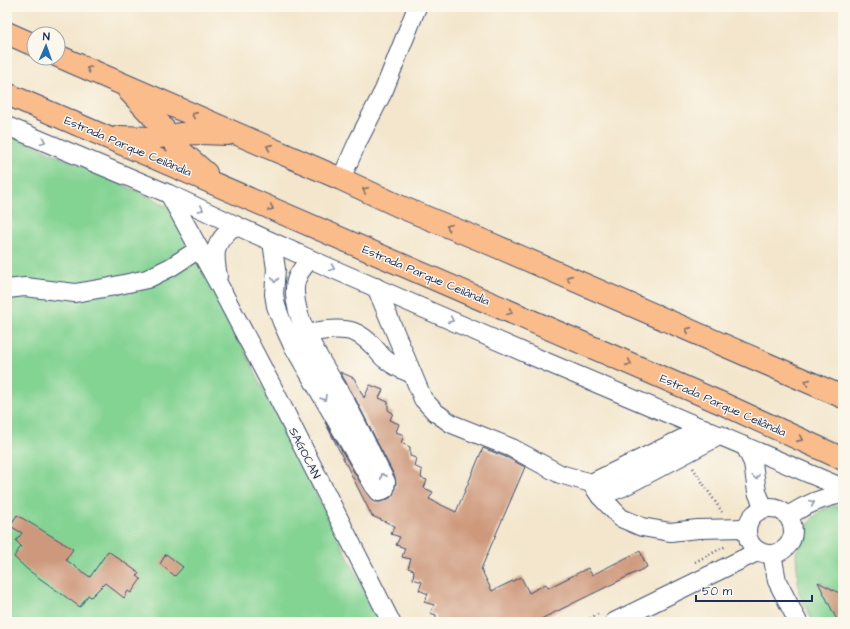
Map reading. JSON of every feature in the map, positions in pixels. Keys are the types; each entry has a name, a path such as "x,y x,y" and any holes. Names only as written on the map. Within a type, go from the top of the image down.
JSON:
{"highway":[{"path":"7,33 26,41"},
{"path":"66,59 341,179 400,207 491,244 843,397"},
{"path":"121,83 160,124 183,153 199,168 235,192"},
{"name":"Estrada Parque Ceilândia","path":"7,94 721,403 843,459"},
{"path":"101,135 131,138 154,138 180,134 219,133 243,136"}],"street":[{"path":"341,179 358,141 384,90 417,7"},
{"path":"7,126 168,194 310,259 843,488"},
{"name":"SAGOCAN","path":"168,194 219,285 391,622"},
{"name":"SAGOCAN","path":"219,285 215,260 216,246 223,236 235,225"},
{"path":"272,242 276,269 274,294 276,306 282,322 292,344 374,486 379,492 385,489 386,482 346,404 306,334 296,305 296,277 310,259"},
{"path":"7,290 25,288 75,292 110,287 147,279 171,267 199,249"},
{"path":"376,287 423,399 435,412 452,424 512,448 560,474 595,490 621,518 642,527 670,532 698,529 746,528"},
{"path":"292,344 306,334 337,329 352,331 365,339 383,358 394,366 412,374"},
{"path":"595,490 704,428"},
{"path":"595,490 630,483 721,435"},
{"path":"745,446 754,463 757,492 764,508"},
{"path":"791,522 791,514 801,508 821,499 843,494"},
{"path":"770,507 777,509 788,516 791,522 793,529 790,543 779,552 765,552 753,547 746,535 748,521 752,515 764,508 770,507"},
{"path":"614,622 765,552"},
{"path":"765,552 777,581 798,622"}],"green space":[{"path":"7,133 155,199 171,209 195,251 380,622 7,622"},
{"path":"834,506 843,506 843,596 821,582 841,622 813,622 799,594 796,554 802,536 812,519 821,510"}],"building":[{"path":"340,372 354,378 364,398 370,385 383,390 379,398 388,402 388,410 393,413 390,420 399,424 396,432 404,435 401,443 410,447 410,456 416,458 414,466 422,470 421,478 427,480 424,488 433,492 429,499 456,512 483,448 525,467 481,569 492,591 521,577 529,593 546,584 548,588 588,568 592,575 640,551 647,567 535,622 436,622 436,615 430,613 434,605 424,602 428,594 419,590 422,582 413,579 414,570 408,568 411,559 402,557 405,548 396,545 400,537 391,534 395,526 372,516 325,422 371,499 375,502 380,502 390,498 393,495 396,483 395,477 355,398"},
{"path":"17,515 73,549 66,560 90,577 108,551 139,573 137,576 141,579 131,593 128,591 124,598 105,583 91,597 88,595 80,607 28,570 14,557 21,546 16,541 22,533 10,526"},
{"path":"166,554 183,567 175,576 160,564"},
{"path":"818,582 843,595 843,622 838,622"}]}
